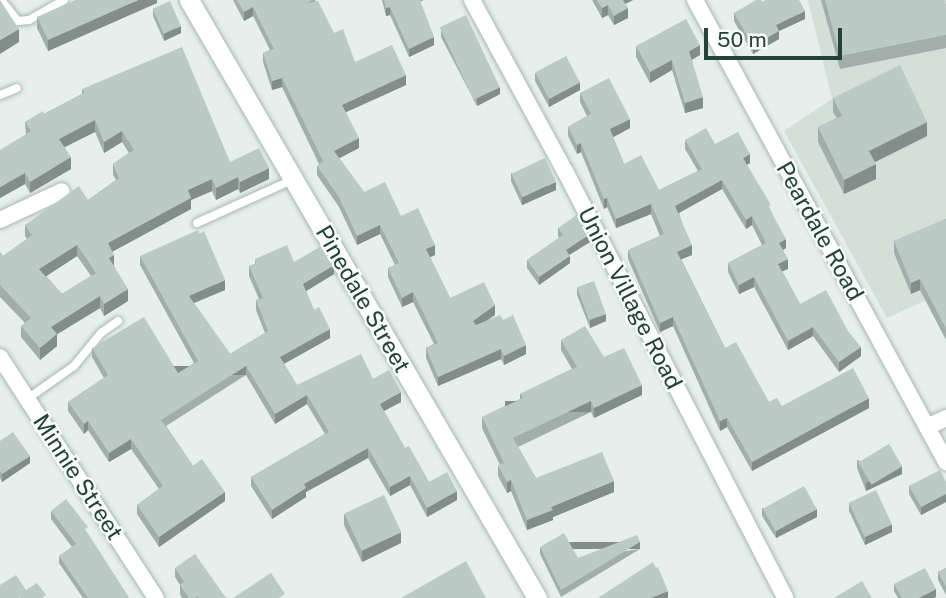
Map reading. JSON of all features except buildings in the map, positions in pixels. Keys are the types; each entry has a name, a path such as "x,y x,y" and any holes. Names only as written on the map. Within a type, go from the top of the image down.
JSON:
{"street":[{"name":"Pinedale Street","path":"189,0 537,598"},
{"name":"Union Village Road","path":"472,0 565,171 785,598"},
{"name":"Peardale Road","path":"695,0 946,462"},
{"path":"0,220 62,191"},
{"name":"Minnie Street","path":"0,357 156,598"},
{"path":"927,427 946,418"}],"lane":[{"path":"1,0 18,20 29,20 64,0"},
{"path":"0,95 18,88"},
{"path":"197,223 293,179"},
{"path":"27,399 74,366 100,333 118,321"}],"shaded area":[{"path":"808,0 946,0 946,291 887,318 784,131 832,99"}]}
